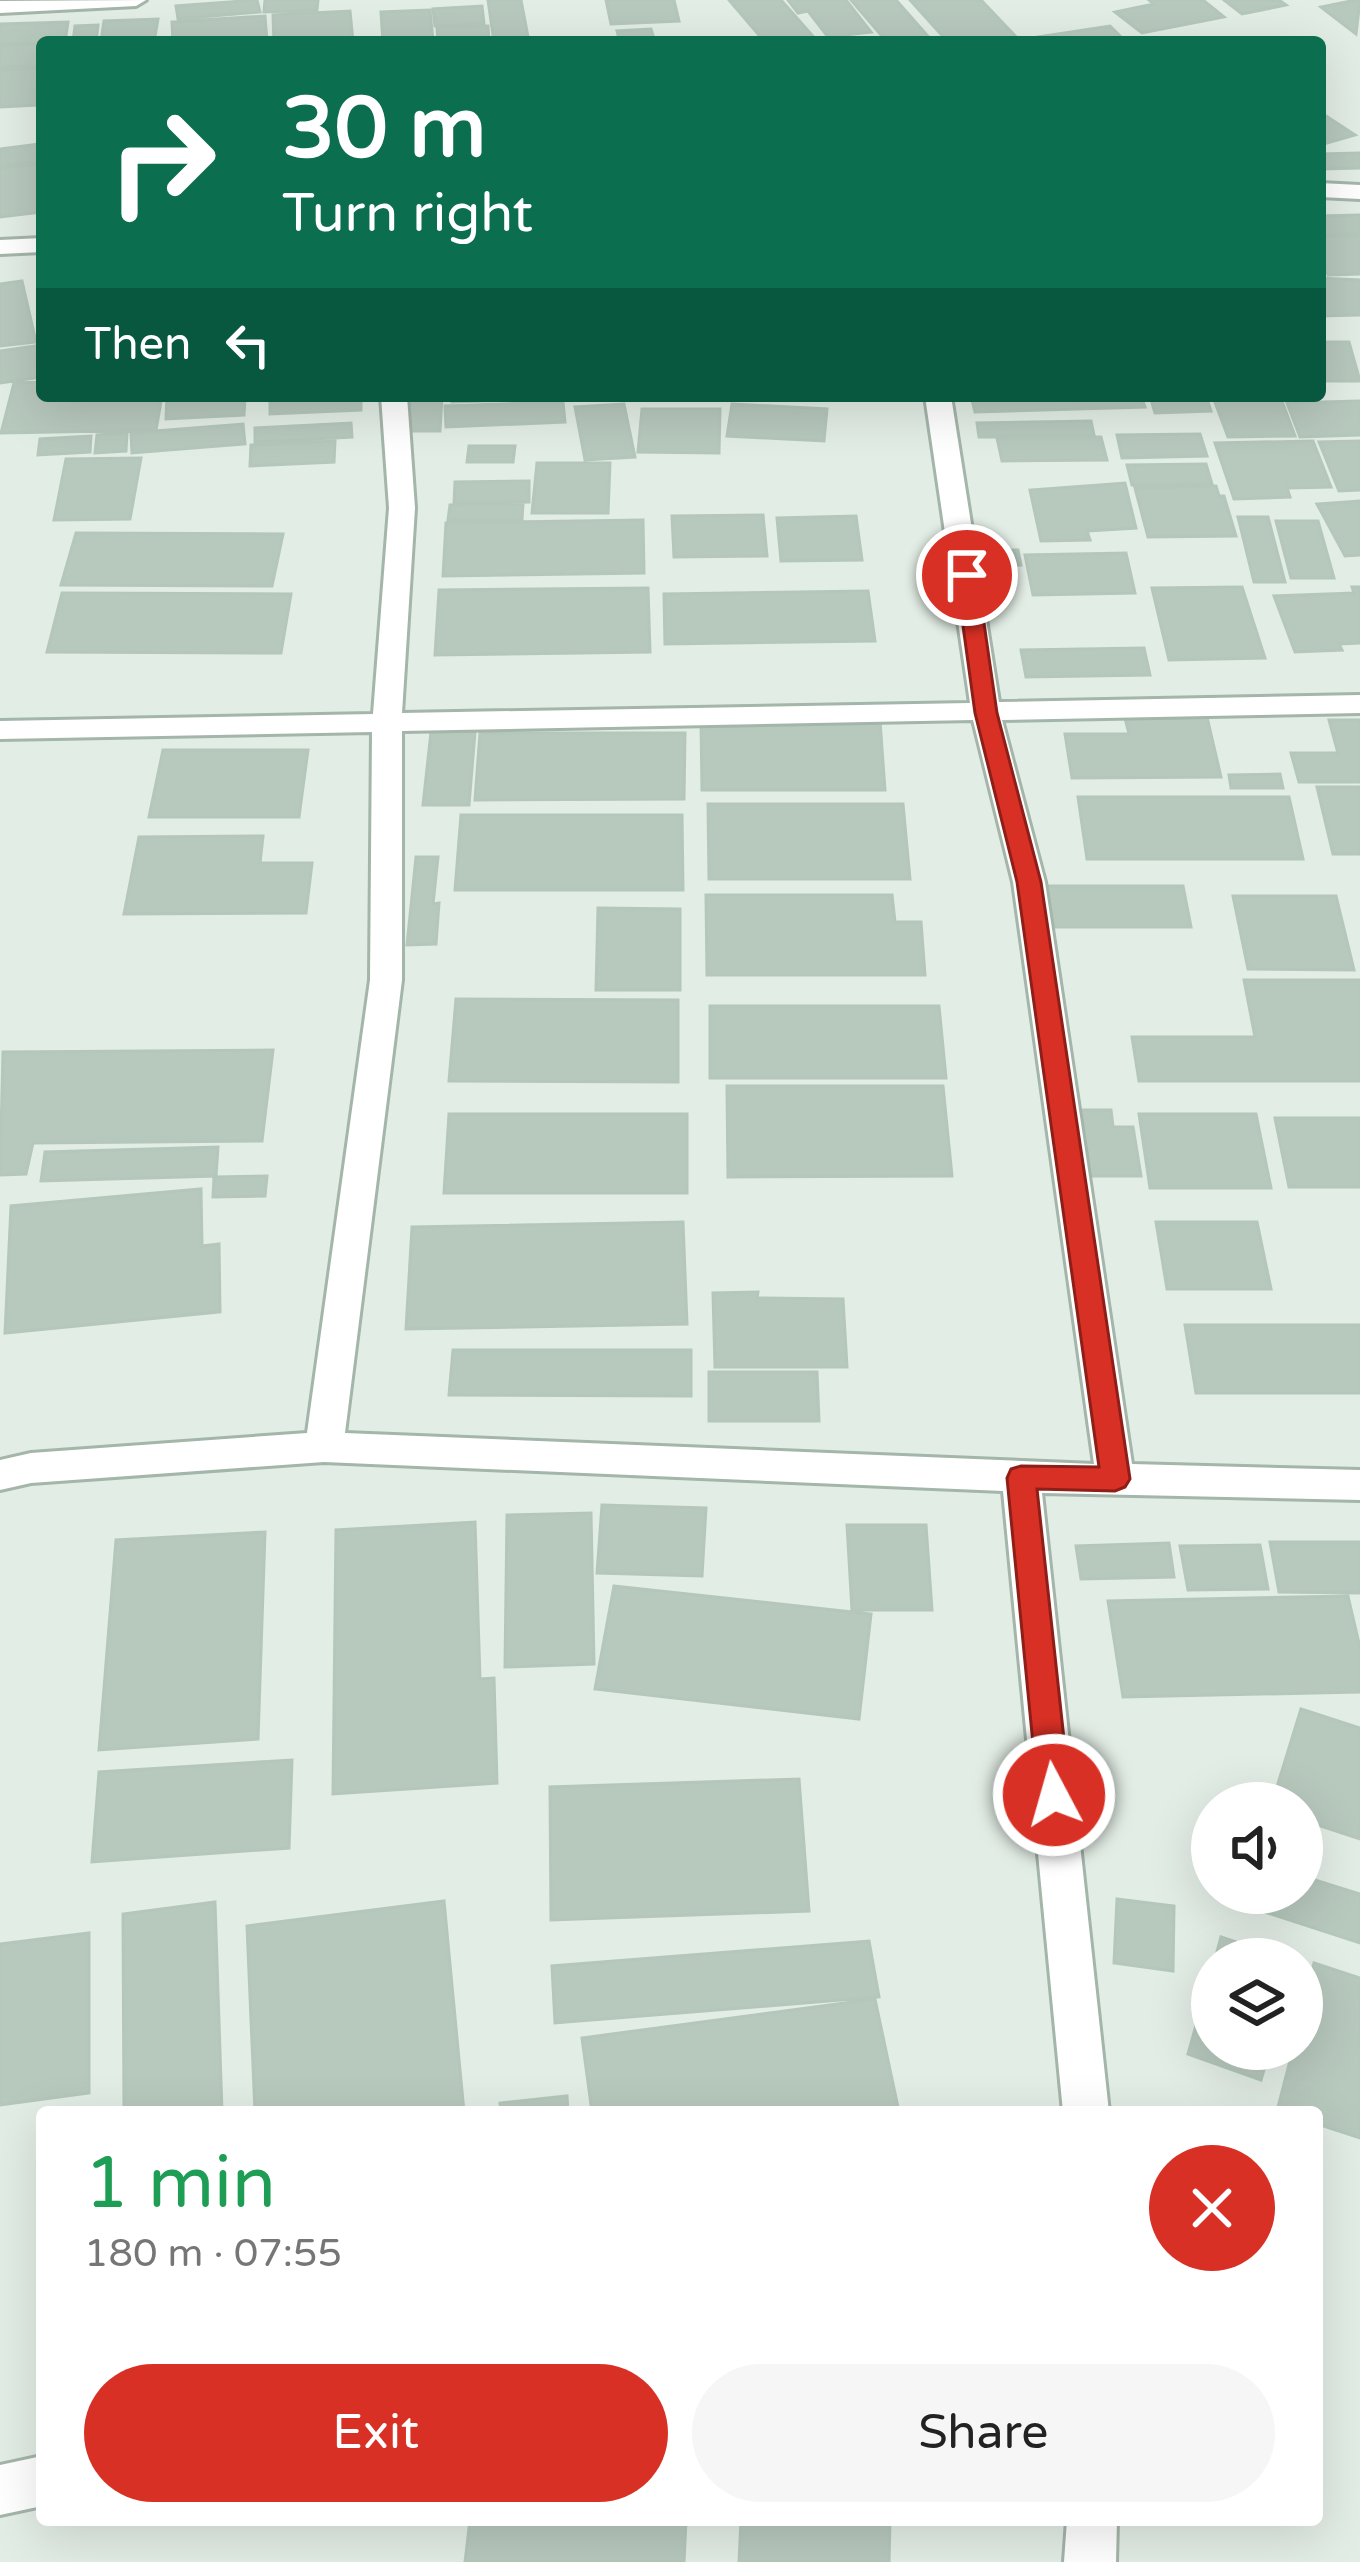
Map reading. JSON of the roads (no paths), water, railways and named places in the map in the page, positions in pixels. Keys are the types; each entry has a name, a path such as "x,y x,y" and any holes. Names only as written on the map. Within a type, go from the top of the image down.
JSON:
{"street":[{"path":"0,7 136,0"},
{"path":"1326,190 1360,192"},
{"path":"0,247 36,244"},
{"path":"324,1447 386,980 387,722 402,508 394,402"},
{"path":"939,402 986,713 1029,882 1115,1479"},
{"path":"0,730 1360,704"},
{"path":"0,1474 324,1447 1021,1478 1360,1485"},
{"path":"1021,1478 1085,2106"},
{"path":"0,2490 36,2482"},
{"path":"1090,2562 1092,2526"}]}
